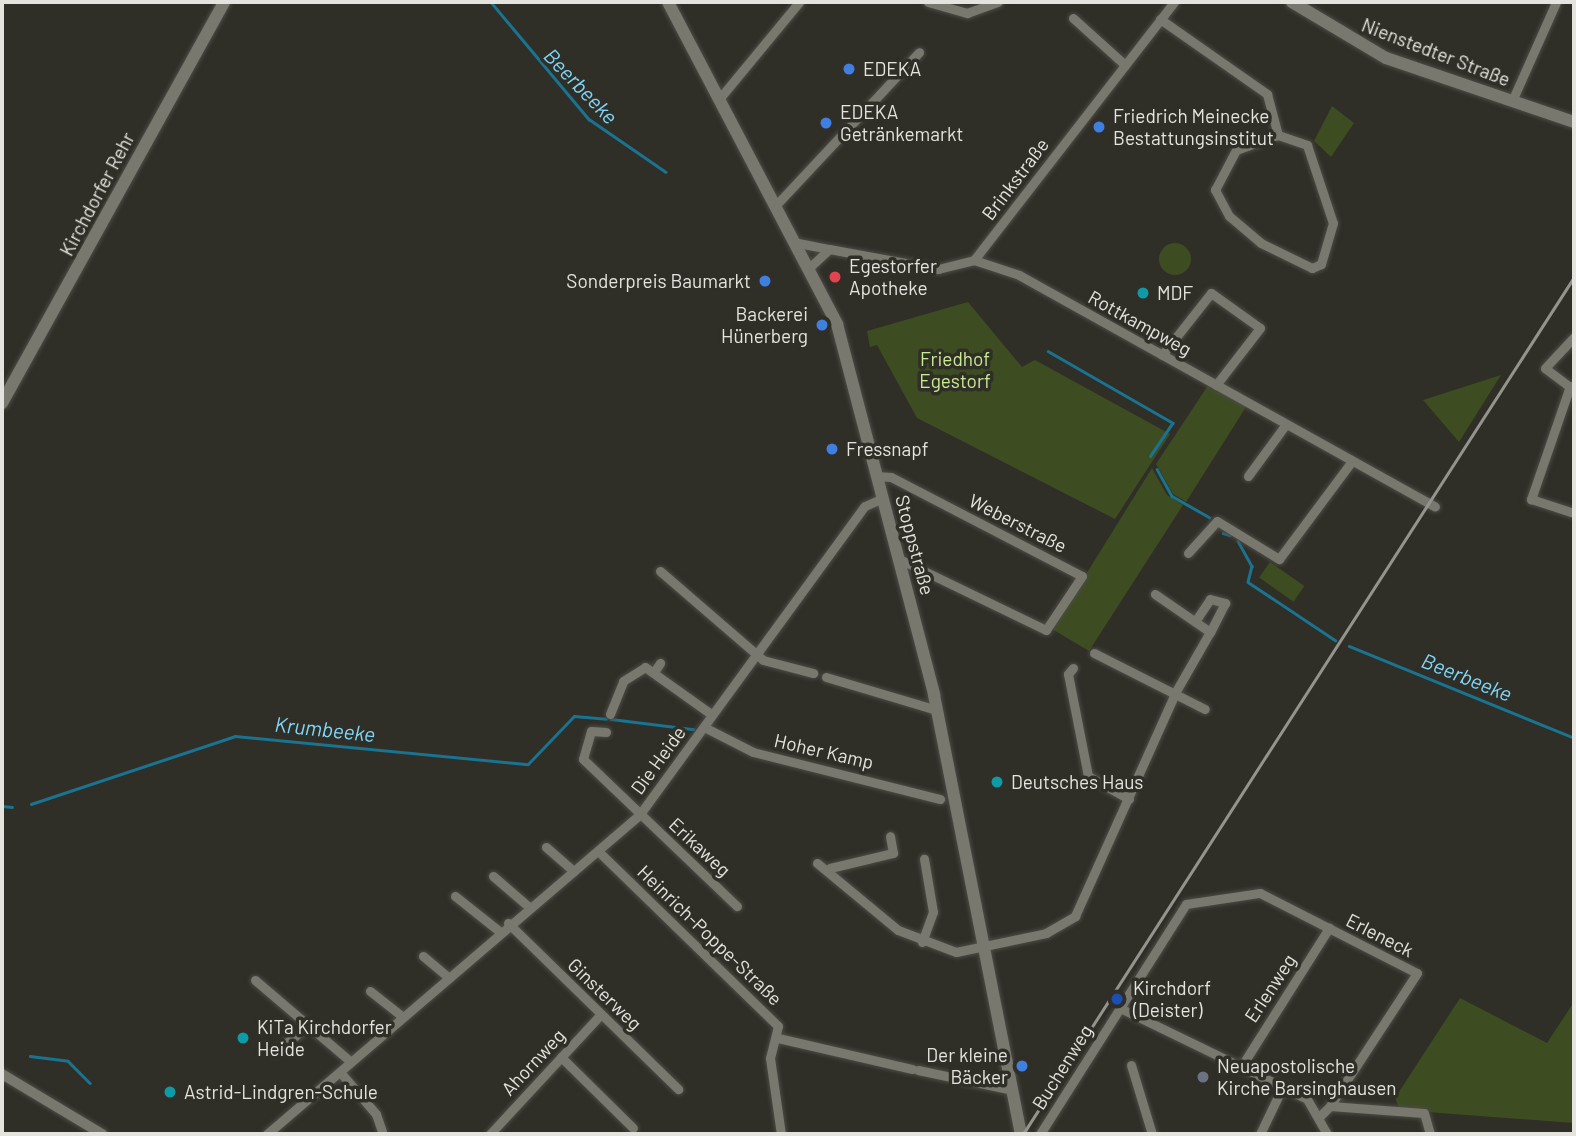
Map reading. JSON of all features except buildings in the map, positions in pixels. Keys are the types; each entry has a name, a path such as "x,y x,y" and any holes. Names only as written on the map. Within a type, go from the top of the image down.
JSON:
{"main road":[{"name":"Kirchdorfer Rehr","path":"2,403 224,2"},
{"name":"Stoppstraße","path":"668,2 811,266 837,324 937,710 1021,1134"},
{"name":"Nienstedter Straße","path":"1292,2 1386,58 1574,122"}],"street":[{"path":"720,98 800,2"},
{"path":"928,2 967,13 998,2"},
{"name":"Brinkstraße","path":"974,260 1174,2"},
{"path":"1512,101 1556,2"},
{"path":"1073,18 1125,65"},
{"path":"1160,19 1267,94 1278,135"},
{"path":"777,204 919,52"},
{"path":"1278,135 1307,145 1332,210 1321,264 1312,268 1261,243 1229,216 1215,190 1236,150 1278,135"},
{"path":"798,243 938,269 974,260"},
{"path":"811,266 829,249"},
{"name":"Rottkampweg","path":"974,260 1019,275 1435,508"},
{"path":"1163,355 1210,293 1260,328 1216,385"},
{"path":"1574,337 1545,368 1572,388 1531,499 1574,513"},
{"path":"1248,476 1286,424"},
{"path":"1188,553 1217,521 1279,559 1352,461"},
{"name":"Weberstraße","path":"877,476 891,477 1082,576 1046,630 899,559"},
{"name":"Die Heide","path":"267,1134 449,978 508,923 574,872 640,814 704,727 710,714 865,506 883,498"},
{"path":"660,571 755,655 813,673"},
{"path":"1154,594 1210,632"},
{"path":"817,863 830,868 880,918 922,942 956,952 983,950 1046,933 1075,916 1175,694 1225,603 1210,599 1196,620"},
{"path":"1094,653 1205,709"},
{"path":"654,673 660,663"},
{"path":"610,714 623,681 645,667 710,714"},
{"path":"1073,668 1068,674 1088,776 1129,799"},
{"path":"826,677 937,710"},
{"name":"Hoher Kamp","path":"704,727 753,752 940,799"},
{"name":"Erikaweg","path":"606,732 591,731 583,759 737,906"},
{"path":"830,868 893,853 890,836"},
{"path":"546,847 574,872"},
{"name":"Heinrich-Poppe-Straße","path":"598,851 778,1026 778,1038 770,1058 780,1134"},
{"path":"922,942 933,912 924,859"},
{"path":"494,876 529,907"},
{"name":"Erleneck","path":"1260,893 1417,973 1330,1106"},
{"name":"Buchenweg","path":"1040,1134 1186,904 1260,893"},
{"path":"455,896 499,931"},
{"name":"Ginsterweg","path":"508,923 678,1089"},
{"name":"Erlenweg","path":"1241,1067 1329,928"},
{"path":"423,956 449,978"},
{"path":"255,980 350,1061"},
{"path":"370,991 403,1017"},
{"path":"1120,1008 1307,1099 1320,1116 1327,1134"},
{"name":"Ahornweg","path":"490,1134 601,1014"},
{"path":"275,1052 309,1026"},
{"path":"778,1038 1012,1090"},
{"path":"561,1057 633,1128"},
{"path":"1131,1065 1152,1134"},
{"path":"340,1072 376,1114 383,1134"},
{"path":"2,1074 103,1134"},
{"path":"1260,1134 1282,1088"},
{"path":"1320,1116 1330,1106 1424,1113 1430,1134"}],"green space":[{"path":"1332,106 1354,123 1331,157 1314,141"},
{"path":"1175,243 1186,248 1191,259 1186,270 1175,275 1164,270 1159,259 1164,248"},
{"name":"Friedhof Egestorf","path":"968,302 1022,367 1035,360 1170,434 1115,519 917,418 877,345 870,347 867,331"},
{"path":"1501,375 1459,442 1423,400"},
{"path":"1209,384 1246,407 1186,502 1173,494 1156,464"},
{"path":"1152,468 1167,495 1183,505 1089,651 1052,629"},
{"path":"1270,562 1304,586 1294,602 1259,578"},
{"path":"1460,998 1547,1043 1574,1002 1574,1123 1400,1110 1395,1098"}],"waterway":[{"name":"Beerbeeke","path":"491,2 589,119 666,172"},
{"name":"Beerbeeke","path":"1048,351 1173,423 1151,456"},
{"name":"Beerbeeke","path":"1157,469 1172,496 1209,517"},
{"name":"Beerbeeke","path":"1223,533 1230,535"},
{"name":"Beerbeeke","path":"1238,541 1252,566 1248,582 1335,640"},
{"name":"Beerbeeke","path":"1349,646 1574,738"},
{"name":"Krumbeeke","path":"31,804 235,736 528,764 574,716 606,719"},
{"name":"Krumbeeke","path":"611,719 693,729"},
{"name":"Krumbeeke","path":"2,806 12,807"},
{"path":"30,1056 68,1061 90,1083"}],"railway":[{"path":"1023,1134 1574,277"}],"place":[{"name":"EDEKA","path":"849,69"},
{"name":"EDEKA Getränkemarkt","path":"826,123"},
{"name":"Friedrich Meinecke Bestattungsinstitut","path":"1099,127"},
{"name":"Egestorfer Apotheke","path":"835,277"},
{"name":"Sonderpreis Baumarkt","path":"765,281"},
{"name":"MDF","path":"1143,293"},
{"name":"Backerei Hünerberg","path":"822,325"},
{"name":"Fressnapf","path":"832,449"},
{"name":"Deutsches Haus","path":"997,782"},
{"name":"Kirchdorf (Deister)","path":"1117,999"},
{"name":"KiTa Kirchdorfer Heide","path":"243,1038"},
{"name":"Der kleine Bäcker","path":"1022,1066"},
{"name":"Neuapostolische Kirche Barsinghausen","path":"1203,1077"},
{"name":"Astrid-Lindgren-Schule","path":"170,1092"}]}
